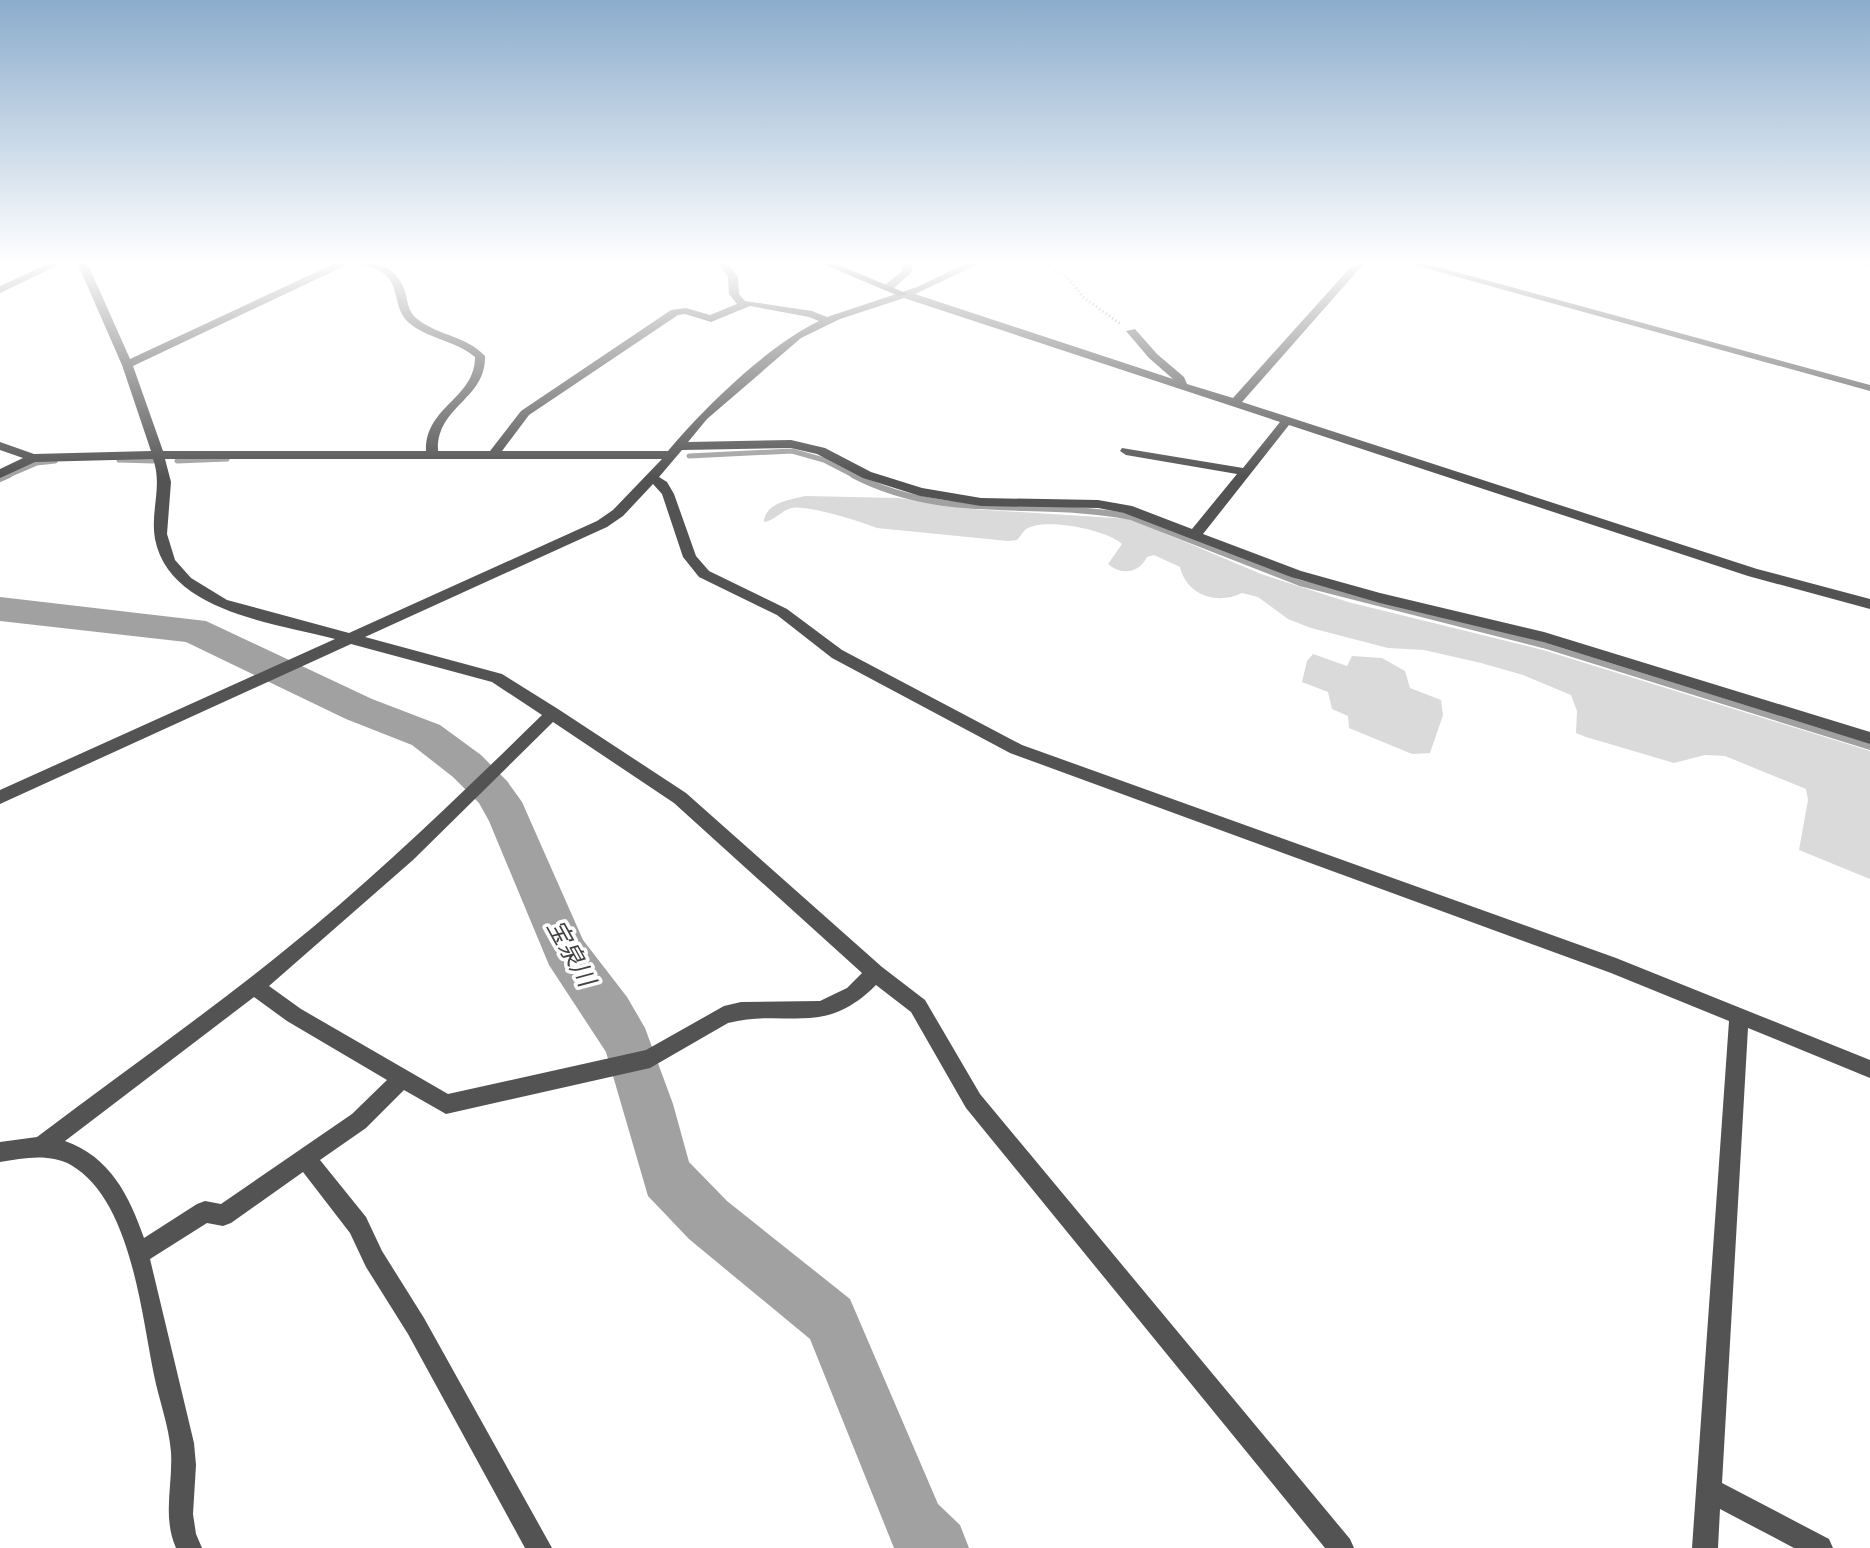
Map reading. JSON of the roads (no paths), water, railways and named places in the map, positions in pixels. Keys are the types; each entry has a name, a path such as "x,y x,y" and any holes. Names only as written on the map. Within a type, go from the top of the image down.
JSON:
{"street":[{"path":"113,332 127,365 166,483 160,527 169,557 185,583 222,604 482,672 510,685 680,798 875,973 918,1006 973,1101 1341,1548"},
{"path":"127,365 197,332"},
{"path":"432,453 432,434 437,424 477,380 481,365 480,356 436,332"},
{"path":"494,454 525,413 644,332"},
{"path":"0,797 602,524 618,513 652,478 703,417 775,352 804,332"},
{"path":"1019,332 1753,573 1870,604"},
{"path":"1132,332 1180,379 1182,386"},
{"path":"1235,403 1298,332"},
{"path":"1666,332 1870,388"},
{"path":"1195,535 1287,420"},
{"path":"0,474 33,458 88,455 494,454 673,451 776,443 804,446 910,490 981,502 1098,504 1143,513 1256,561 1333,586 1544,637 1870,738"},
{"path":"0,446 33,458"},
{"path":"1126,451 1247,472"},
{"path":"652,478 663,485 668,494 690,557 704,574 782,612 837,654 1016,749 1616,966 1870,1069"},
{"path":"0,1152 44,1144 254,986 356,900 553,713"},
{"path":"254,986 294,1015 436,1100 456,1104 650,1059 724,1015 741,1011 821,1010 854,994 875,973"},
{"path":"1705,1548 1739,1016"},
{"path":"138,1254 205,1212 223,1215 359,1121 402,1079"},
{"path":"44,1144 92,1167 118,1200 138,1254 183,1453 180,1512 183,1539 189,1548"},
{"path":"305,1158 358,1225 374,1259 416,1326 539,1548"},
{"path":"1708,1489 1820,1548"}],"waterway":[{"path":"689,456 792,451 824,460 854,475"},
{"path":"177,461 227,459"},
{"path":"119,460 153,461"},
{"path":"4,477 37,463 55,461"},
{"path":"0,479 9,475"},
{"path":"854,475 887,490 922,499 1131,517 1300,583 1543,645 1870,747"},
{"name":"宝泉川","path":"0,609 193,630 359,709 426,735 467,766 493,792 507,814 549,907 565,951 610,1013 628,1044 667,1177 708,1220 830,1319 916,1526 937,1548"}]}
